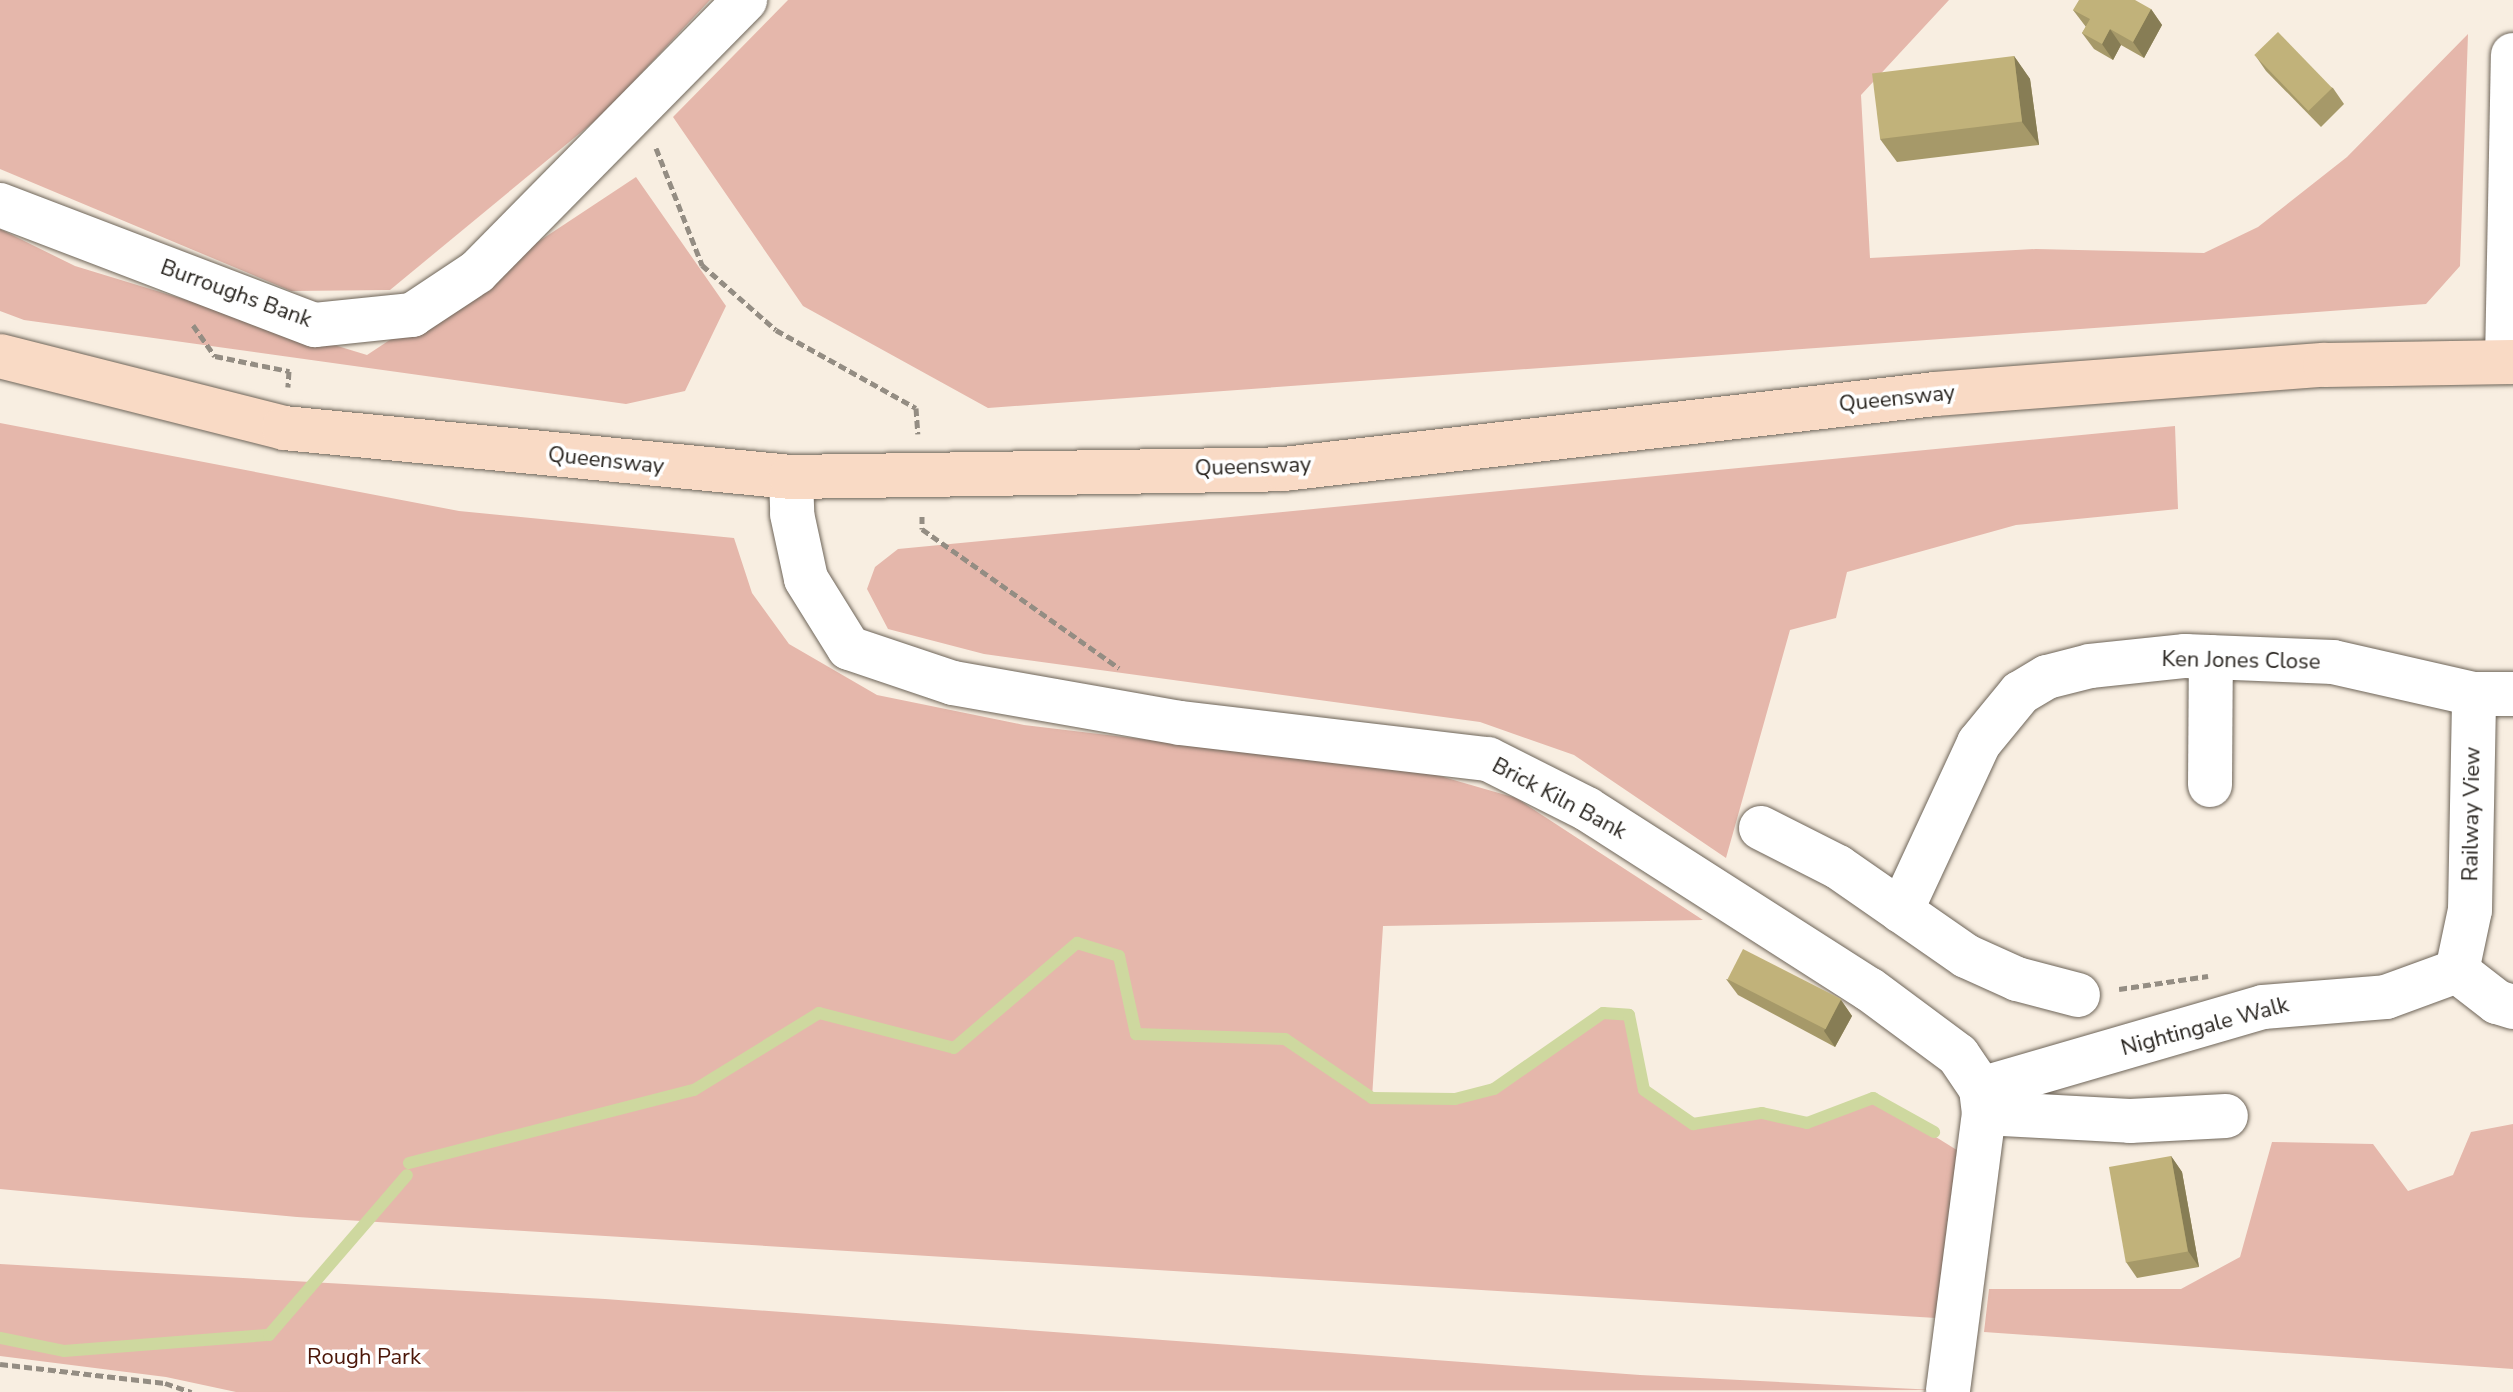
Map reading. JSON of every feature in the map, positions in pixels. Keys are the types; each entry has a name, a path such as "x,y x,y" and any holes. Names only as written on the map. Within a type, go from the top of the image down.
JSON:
{"main road":[{"name":"Queensway","path":"0,356 284,428 791,477 922,472 1284,469 1951,393 2325,365 2510,362"}],"street":[{"name":"Burroughs Bank","path":"0,205 315,325 412,315 477,272 745,0"},
{"path":"2510,362 2513,55"},
{"name":"Brick Kiln Bank","path":"791,477 792,514 806,579 849,648 953,683 1180,723 1488,759 1587,809 1869,989 1958,1055 1982,1101"},
{"path":"2210,785 2211,657"},
{"name":"Ken Jones Close","path":"1901,911 1979,743 2020,693 2047,677 2090,666 2211,657 2333,662 2494,694"},
{"name":"Railway View","path":"2457,971 2470,910 2494,694"},
{"path":"1761,828 1838,867 1966,956 2017,979 2078,995"},
{"path":"2457,971 2497,1002 2513,1007"},
{"name":"Nightingale Walk","path":"1982,1101 2263,1007 2386,997 2457,971"},
{"path":"1948,1392 1982,1101 2130,1121 2226,1116"}],"path":[{"path":"640,106 702,265 776,330 916,408 922,472 922,529 1124,672"},
{"path":"153,263 215,356 289,371 284,428"},
{"path":"0,1364 165,1383 191,1392"}],"green space":[{"path":"0,0 710,0 602,115 390,290 291,291 0,169"},
{"path":"788,0 1949,0 1861,95 1870,258 2036,249 2204,253 2258,227 2347,157 2468,34 2460,266 2426,304 988,408 803,306 673,117"},
{"path":"636,177 726,306 685,391 626,404 24,320 0,311 0,229 75,266 367,355"},
{"path":"0,423 459,511 734,538 752,593 789,644 877,695 1024,725 1433,774 1516,798 1703,920 1383,926 1372,1098 1455,1099 1493,1089 1603,1013 1629,1015 1644,1090 1693,1124 1762,1113 1807,1123 1873,1098 1960,1152 1936,1318 297,1217 0,1189"},
{"path":"2175,426 2178,509 2016,525 1847,572 1836,618 1790,630 1726,858 1574,755 1480,722 984,654 888,629 867,589 875,567 898,549"},
{"path":"2513,1124 2513,1369 1984,1332 1989,1289 2181,1289 2240,1257 2272,1142 2373,1144 2408,1191 2453,1175 2471,1132"},
{"name":"Rough Park","path":"0,1264 605,1299 1640,1375 1935,1390 236,1392 166,1377 0,1356"}],"building":[{"path":"2079,0 2135,0 2151,9 2133,42 2110,29 2102,44 2082,33 2090,19 2073,10"},
{"path":"2278,32 2332,88 2308,111 2254,55"},
{"path":"2014,56 2022,122 1880,139 1872,73"},
{"path":"1743,949 1841,999 1826,1029 1728,979"},
{"path":"2171,1156 2188,1252 2126,1262 2109,1167"}],"waterway":[{"path":"409,1163 694,1090 819,1013 954,1048 1077,943 1119,956 1136,1034 1285,1039 1372,1098 1455,1099 1494,1089 1603,1013 1629,1015 1644,1090 1693,1124 1762,1113 1807,1123 1873,1098 1934,1132"},
{"path":"0,1338 64,1351 269,1335 407,1175"}]}
